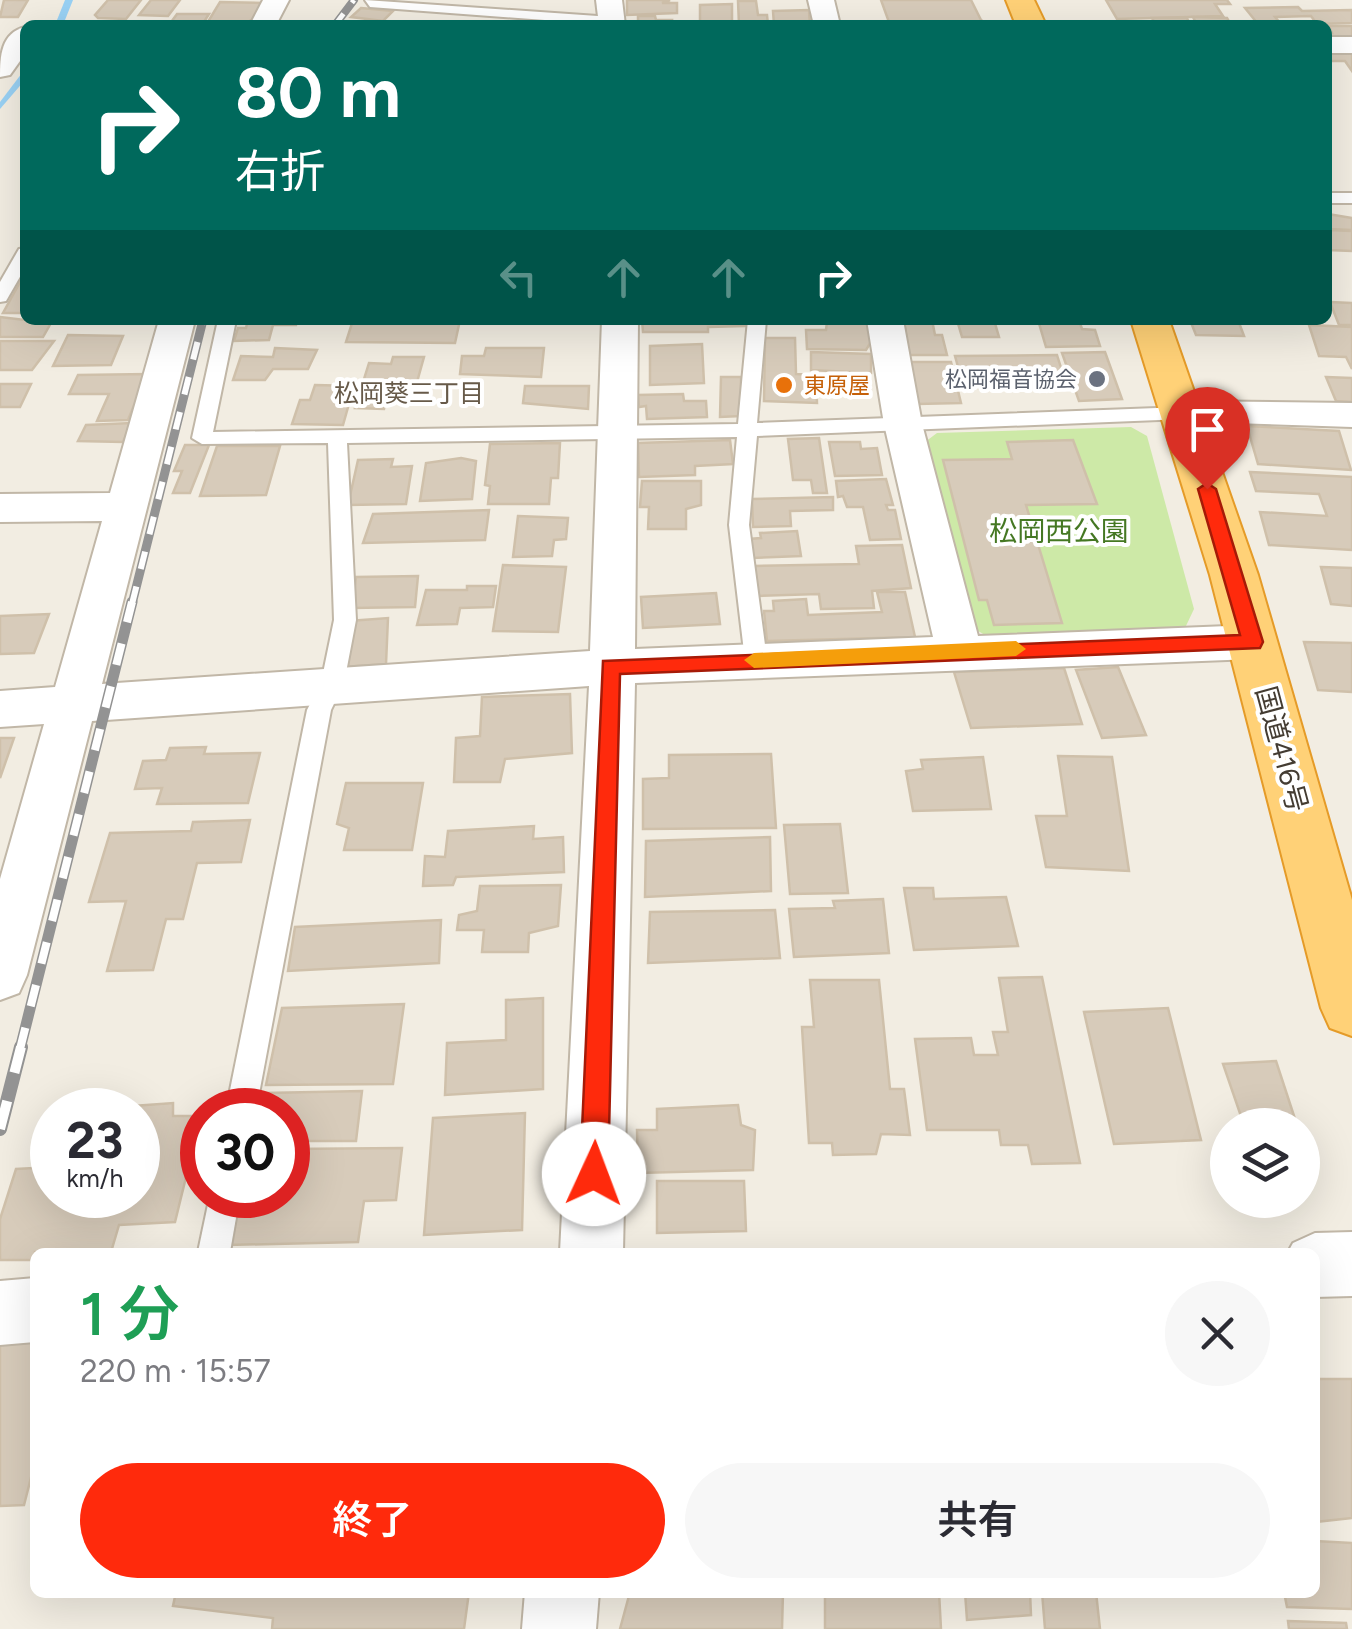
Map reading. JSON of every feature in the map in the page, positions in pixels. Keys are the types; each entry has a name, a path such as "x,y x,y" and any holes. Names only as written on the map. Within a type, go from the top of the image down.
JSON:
{"highway":[{"name":"国道416号","path":"1152,325 1184,413 1253,642 1352,1008"}],"street":[{"path":"0,69 20,41"},
{"path":"0,975 176,325"},
{"path":"591,1248 620,325"},
{"path":"887,325 904,424 959,651"},
{"path":"1184,413 1352,415"},
{"path":"0,508 126,507"},
{"path":"0,709 610,667 1253,642"},
{"path":"1320,1266 1352,1264"},
{"path":"0,1312 30,1310"},
{"path":"558,1629 561,1598"}],"lane":[{"path":"370,4 611,15"},
{"path":"396,20 408,6"},
{"path":"0,297 20,262"},
{"path":"226,325 202,438 619,434 1184,413"},
{"path":"756,660 739,524 744,430 757,325"},
{"path":"245,1088 318,710 332,689 346,560 339,437"},
{"path":"215,1248 221,1218"}],"green space":[{"name":"松岡西公園","path":"1131,427 1147,436 1194,609 1185,628 985,635 966,624 925,442 937,433"}],"building":[{"path":"4,0 28,0 18,17 0,17"},
{"path":"108,0 141,0 126,19 98,18 95,15"},
{"path":"151,0 180,0 168,16 139,15"},
{"path":"627,0 670,0 662,3 677,3 677,13 627,15"},
{"path":"881,0 971,0 981,20 888,20"},
{"path":"1106,0 1227,0 1230,4 1215,4 1223,16 1117,19"},
{"path":"738,1 756,1 758,15 767,15 768,20 739,20"},
{"path":"220,2 262,3 252,20 209,20"},
{"path":"732,4 732,20 700,20 700,5"},
{"path":"361,8 393,11 384,20 351,17"},
{"path":"1245,8 1352,10 1352,23 1332,24 1332,20 1314,20 1311,16 1255,20"},
{"path":"809,10 810,20 774,20 773,11"},
{"path":"177,14 209,14 205,20 173,20"},
{"path":"638,16 655,16 656,20 638,20"},
{"path":"1193,17 1228,20 1194,20"},
{"path":"1152,18 1188,20 1153,20"},
{"path":"1332,26 1352,26 1352,39 1332,39"},
{"path":"1332,50 1352,50 1352,71 1345,61 1332,61"},
{"path":"1332,215 1352,218 1352,230 1332,229"},
{"path":"1332,230 1352,231 1352,251 1332,250"},
{"path":"20,282 20,313 3,313"},
{"path":"1332,302 1352,303 1352,325 1339,325"},
{"path":"0,317 20,319 20,325 50,325 43,337 0,337"},
{"path":"273,325 269,340 234,341 238,328"},
{"path":"351,325 459,325 455,343 346,342"},
{"path":"642,325 745,325 708,327 708,332 643,332"},
{"path":"827,325 869,325 871,342 866,350 807,349 806,330 826,330"},
{"path":"905,325 933,325 935,335 942,335 947,355 909,355"},
{"path":"958,325 995,325 999,337 962,337"},
{"path":"1039,325 1081,325 1082,329 1095,330 1100,346 1046,347"},
{"path":"1192,325 1240,325 1244,336 1196,335"},
{"path":"1309,325 1352,327 1352,369 1346,357 1319,356"},
{"path":"68,335 123,336 111,365 53,366"},
{"path":"765,338 795,338 796,374 816,375 817,403 764,401"},
{"path":"0,341 54,341 32,370 0,370"},
{"path":"702,344 704,383 650,385 650,346"},
{"path":"275,348 317,350 308,369 273,369 265,380 233,380 241,356 273,357"},
{"path":"486,348 544,348 541,377 460,374 462,356 484,356"},
{"path":"811,352 871,354 871,373 811,370"},
{"path":"1105,352 1122,399 1079,401 1062,353"},
{"path":"1057,355 1067,387 964,388 955,356"},
{"path":"393,357 424,357 412,400 386,399 384,409 355,408 369,363 391,364"},
{"path":"910,362 951,362 961,403 917,404"},
{"path":"147,374 128,420 97,421 109,394 69,394 78,375"},
{"path":"721,377 741,377 741,416 720,417"},
{"path":"1326,377 1352,378 1352,402 1336,401"},
{"path":"0,384 31,384 20,407 0,407"},
{"path":"315,385 354,386 343,425 292,424 300,400 310,400"},
{"path":"525,386 589,386 588,409 523,403"},
{"path":"683,394 684,401 706,401 707,417 647,419 646,406 639,407 638,395"},
{"path":"131,423 123,442 78,441 86,425"},
{"path":"1247,426 1339,431 1351,470 1258,464"},
{"path":"819,438 827,493 813,493 811,480 793,480 788,439"},
{"path":"730,440 733,464 695,466 695,475 639,477 638,443"},
{"path":"1073,440 1097,504 1026,505 1062,623 994,625 987,600 979,600 943,460 1012,459 1007,442"},
{"path":"829,442 860,442 861,449 877,448 882,475 835,476"},
{"path":"560,443 558,478 551,478 549,504 488,504 490,486 485,485 490,444"},
{"path":"185,445 209,445 190,493 173,493 182,471 174,471"},
{"path":"217,446 280,446 266,495 200,496"},
{"path":"461,458 476,461 472,499 420,501 426,463"},
{"path":"393,459 391,467 412,466 406,504 348,505 358,460"},
{"path":"1250,472 1352,477 1352,550 1269,545 1260,512 1327,516 1319,494 1256,491"},
{"path":"886,479 893,505 886,505 888,510 895,510 901,539 870,540 863,507 847,507 843,496 838,497 836,481"},
{"path":"642,481 701,481 701,505 686,509 686,529 648,529 649,507 640,507"},
{"path":"833,497 833,510 790,511 791,526 753,527 752,499"},
{"path":"489,510 485,540 363,543 373,514"},
{"path":"518,516 568,518 566,539 554,540 552,556 513,557"},
{"path":"797,531 801,556 752,558 749,539 761,538 760,533"},
{"path":"902,545 911,588 872,591 874,608 821,609 819,594 758,596 754,566 859,564 856,546"},
{"path":"503,565 566,567 558,632 493,631"},
{"path":"1321,567 1352,568 1352,606 1331,604"},
{"path":"418,576 415,607 352,608 356,577"},
{"path":"467,586 496,586 493,607 460,608 457,624 417,625 426,590 467,590"},
{"path":"877,592 905,592 915,637 767,641 764,611 774,611 773,601 806,599 808,615 882,612"},
{"path":"716,593 720,624 643,628 641,597"},
{"path":"49,614 34,653 0,654 0,616"},
{"path":"388,618 386,664 343,667 349,621"},
{"path":"1304,642 1352,643 1352,692 1318,690"},
{"path":"1118,667 1146,735 1102,738 1076,670"},
{"path":"1064,668 1082,724 971,728 954,672"},
{"path":"570,694 572,753 505,759 500,782 454,782 456,738 480,736 482,697"},
{"path":"0,738 14,738 0,778"},
{"path":"206,747 204,754 260,753 248,803 157,804 162,788 135,789 143,761 166,760 170,748"},
{"path":"771,754 776,828 643,829 643,779 669,778 669,755"},
{"path":"1058,756 1112,757 1129,871 1046,867 1036,816 1067,816"},
{"path":"983,757 991,809 913,811 906,771 923,769 921,760"},
{"path":"346,783 423,783 412,850 344,850 349,828 337,824"},
{"path":"250,820 241,862 197,863 183,919 166,919 153,970 107,971 126,901 89,902 110,833 191,831 193,822"},
{"path":"840,824 848,893 790,894 784,825"},
{"path":"534,826 533,839 563,837 564,872 456,877 453,885 423,886 425,856 445,857 448,831"},
{"path":"770,837 771,891 645,897 646,841"},
{"path":"561,885 558,926 529,933 528,952 482,952 484,930 457,930 459,915 477,911 480,886"},
{"path":"904,888 933,888 934,899 1006,897 1018,946 914,950"},
{"path":"883,899 889,953 794,957 789,909 835,908 833,901"},
{"path":"775,910 780,958 648,963 650,912"},
{"path":"441,920 439,963 288,971 295,927"},
{"path":"1042,977 1080,1163 1032,1164 1028,1145 1001,1145 999,1130 927,1130 915,1039 971,1038 974,1055 998,1055 993,1032 1008,1032 999,978"},
{"path":"810,980 879,980 890,1089 904,1089 910,1135 881,1134 876,1154 833,1155 832,1143 809,1143 802,1027 814,1027"},
{"path":"543,998 543,1089 445,1095 447,1043 506,1040 506,1000"},
{"path":"404,1004 393,1084 266,1085 282,1008"},
{"path":"1168,1008 1201,1140 1114,1144 1084,1012"},
{"path":"1276,1061 1291,1108 1238,1108 1223,1064"},
{"path":"362,1091 356,1141 310,1141 310,1092"},
{"path":"173,1103 173,1116 180,1116 180,1202 175,1222 119,1225 112,1248 30,1248 30,1260 0,1260 0,1219 16,1169 30,1168 30,1218 160,1218 160,1104"},
{"path":"738,1105 741,1125 755,1130 753,1170 638,1173 637,1130 657,1130 657,1109"},
{"path":"525,1113 522,1230 424,1235 433,1118"},
{"path":"402,1148 396,1200 364,1201 358,1242 228,1245 233,1218 310,1218 310,1149"},
{"path":"657,1181 744,1181 746,1231 657,1233"},
{"path":"0,1329 30,1329 30,1482 24,1505 0,1506"},
{"path":"1320,1379 1352,1379 1352,1518 1320,1521"},
{"path":"1320,1541 1352,1543 1352,1609 1287,1607 1285,1598 1320,1598"},
{"path":"175,1598 468,1598 464,1629 272,1629 273,1618 173,1606"},
{"path":"628,1598 783,1598 782,1629 620,1629"},
{"path":"825,1598 939,1598 941,1629 825,1629"},
{"path":"965,1598 1030,1598 1031,1615 967,1620"},
{"path":"1042,1598 1097,1598 1100,1629 1045,1629"},
{"path":"1288,1621 1346,1623 1347,1629 1289,1629"}],"waterway":[{"path":"61,20 69,0"},
{"path":"0,107 20,81"}],"railway":[{"path":"339,20 354,0"},
{"path":"132,604 202,325"},
{"path":"20,1049 132,602"},
{"path":"0,1129 21,1047"}],"slow traffic":[{"path":"754,660 1016,649"}],"place":[{"name":"松岡福音協会","path":"1097,379"},
{"name":"東原屋","path":"784,385"}],"district":[{"name":"松岡葵三丁目","path":"409,393"}],"route":[{"path":"594,1174 610,667 1253,642 1207,489"}]}
